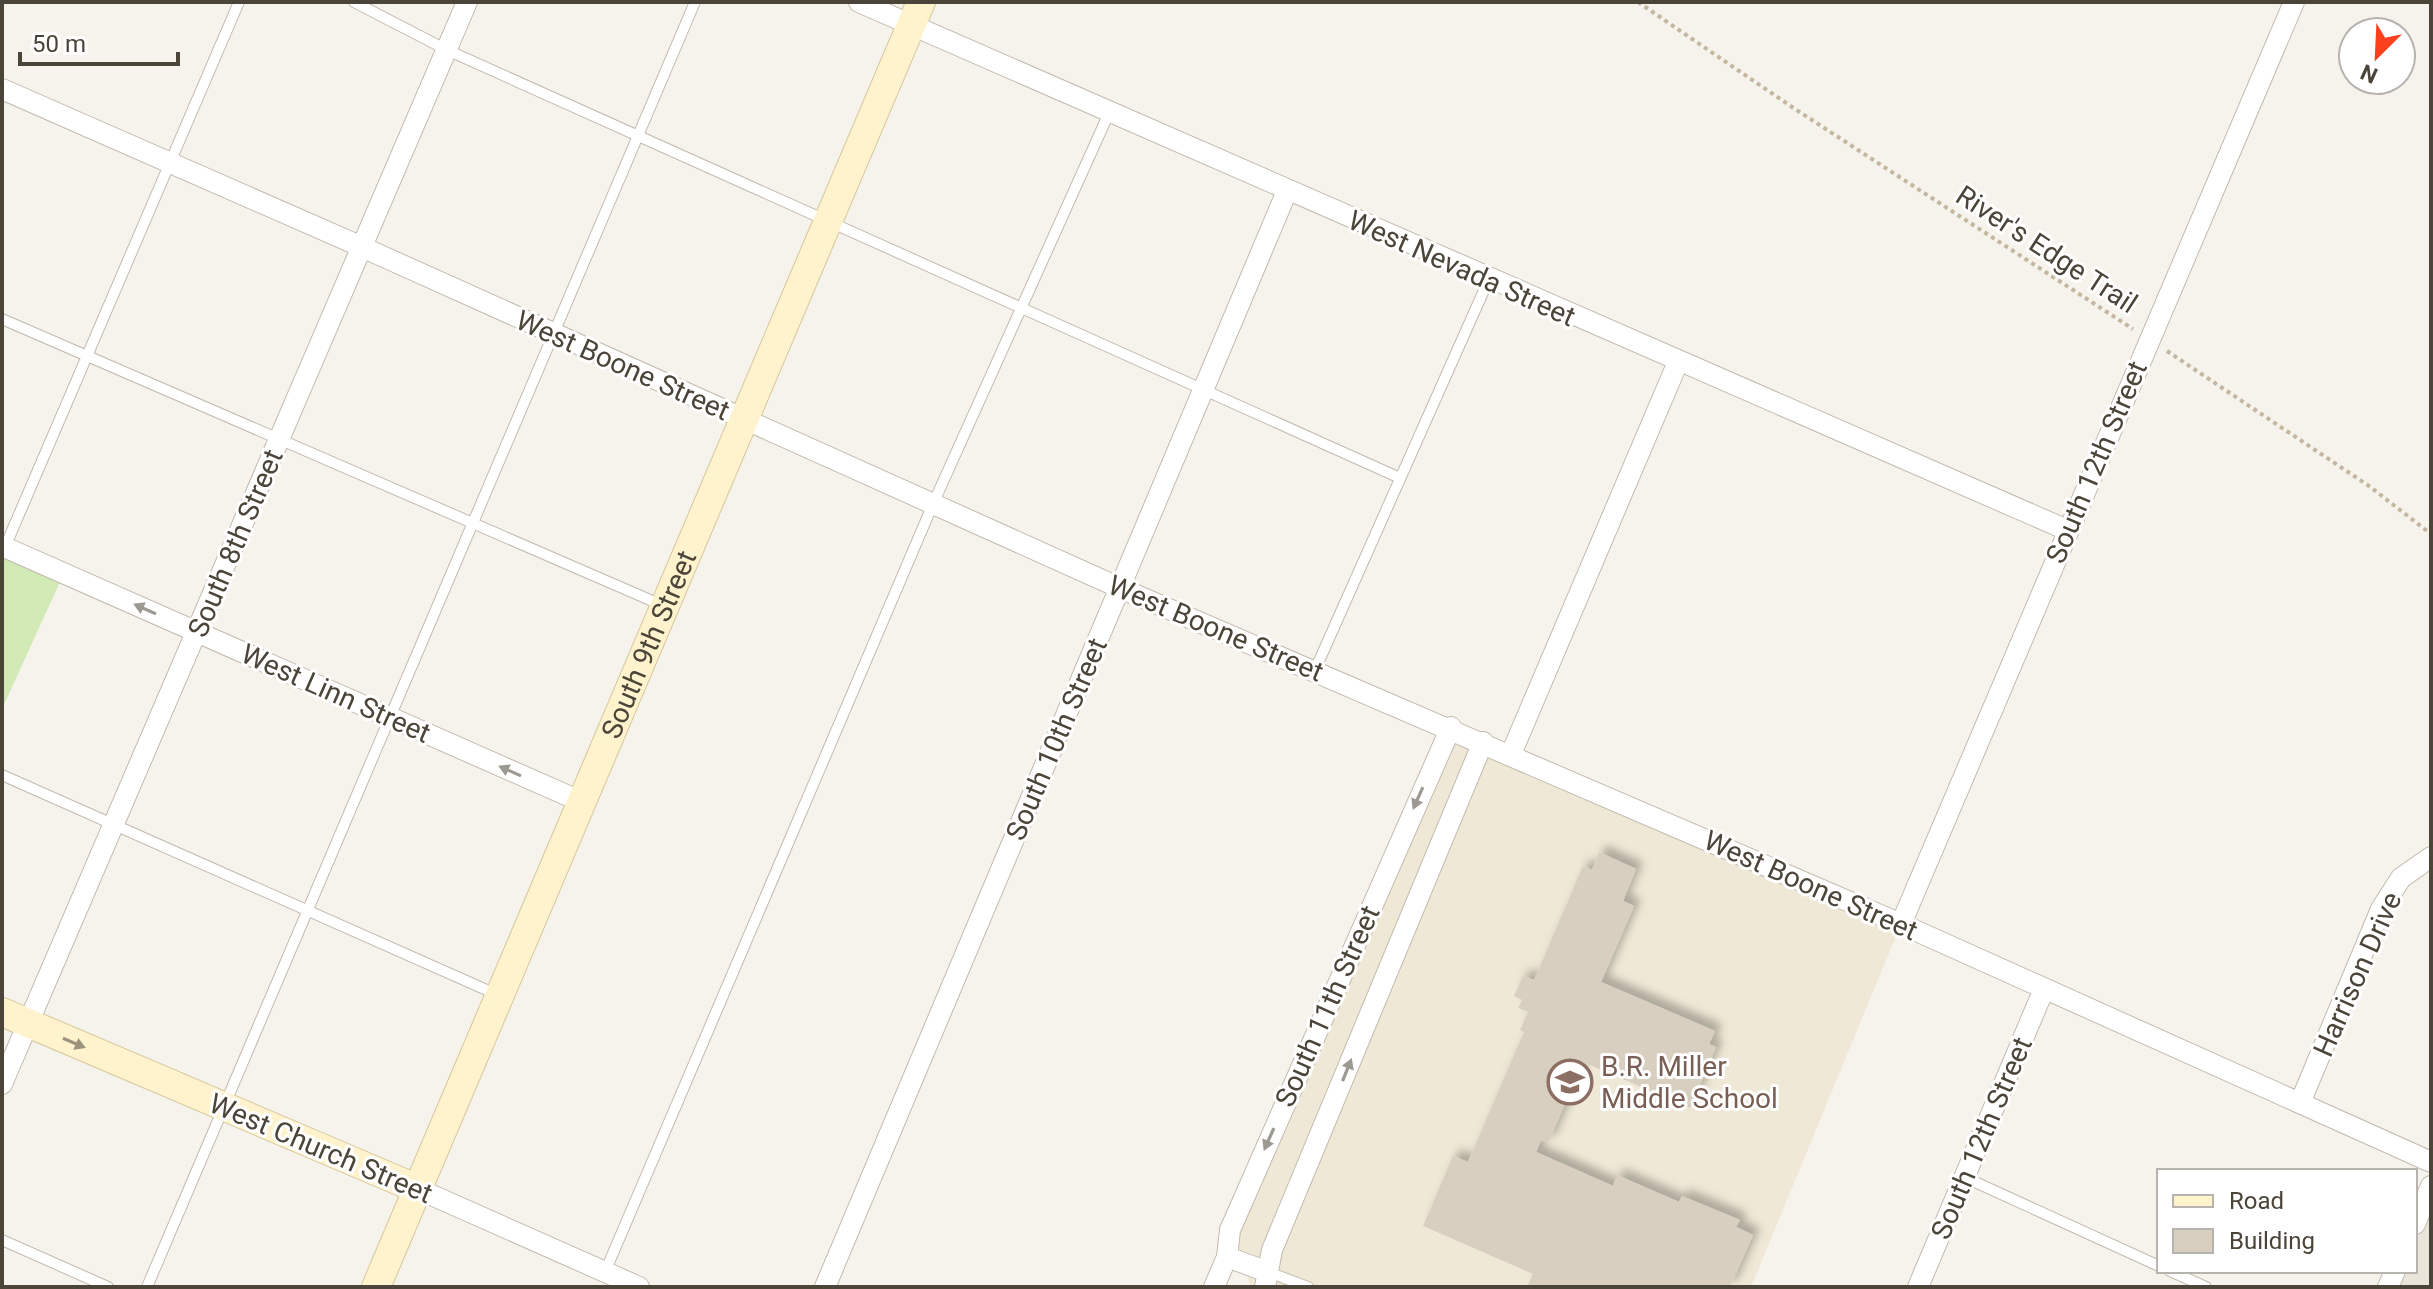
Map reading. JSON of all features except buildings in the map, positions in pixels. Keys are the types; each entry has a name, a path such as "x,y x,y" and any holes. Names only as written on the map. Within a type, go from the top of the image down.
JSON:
{"main road":[{"name":"South 9th Street","path":"376,1287 916,14"},
{"name":"West Church Street","path":"2,1012 418,1189"}],"street":[{"name":"South 8th Street","path":"2,1084 467,2"},
{"name":"West Nevada Street","path":"859,2 916,14 1109,113 2067,530"},
{"name":"South 12th Street","path":"1901,924 2294,2"},
{"name":"West Boone Street","path":"2,89 362,247 1120,588 1451,727 1901,924 2431,1162"},
{"name":"South 10th Street","path":"825,1287 1287,191"},
{"path":"1511,754 1678,362"},
{"name":"West Linn Street","path":"3,546 582,802"},
{"name":"South 11th Street","path":"1214,1287 1227,1257 1230,1230 1451,727"},
{"name":"South 11th Street","path":"1266,1280 1272,1250 1483,742"},
{"name":"Harrison Drive","path":"2300,1103 2381,909 2401,878 2431,857"},
{"name":"South 12th Street","path":"1918,1287 2044,989"},
{"path":"2417,1219 2431,1186"},
{"name":"West Church Street","path":"418,1189 639,1287"},
{"path":"1227,1257 1266,1280"}],"lane":[{"path":"3,546 239,2"},
{"path":"354,2 447,50 1400,478"},
{"path":"147,1287 695,2"},
{"path":"605,1272 933,504 1109,113"},
{"path":"1315,670 1489,279"},
{"path":"2,319 664,606"},
{"path":"2,775 500,996"},
{"path":"1964,1177 2157,1265"},
{"path":"2,1240 108,1287"},
{"path":"2174,1273 2206,1287"},
{"path":"1266,1280 1308,1287"}],"path":[{"name":"River's Edge Trail","path":"1638,2 1792,107 2369,486 2431,534"}],"shaded area":[{"name":"B.R. Miller Middle School","path":"1461,732 1901,924 1751,1287 1251,1287 1234,1241"},
{"path":"2431,1186 2431,1287 2388,1287 2394,1273 2417,1273 2417,1219"}],"green space":[{"path":"2,546 64,573 2,709"}],"place":[{"name":"B.R. Miller Middle School","path":"1570,1082"}]}
